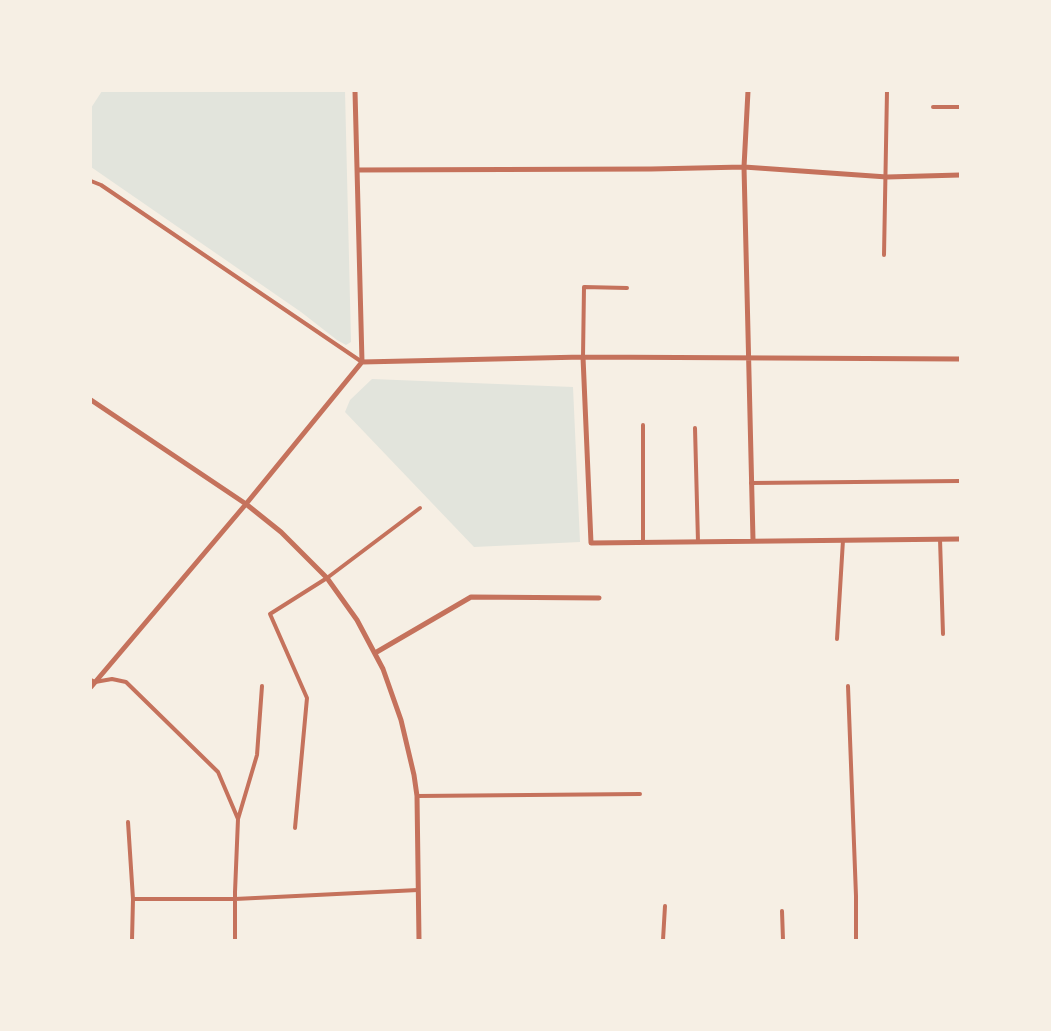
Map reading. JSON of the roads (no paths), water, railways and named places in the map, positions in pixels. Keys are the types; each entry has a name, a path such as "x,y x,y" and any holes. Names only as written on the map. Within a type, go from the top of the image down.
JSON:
{"street":[{"path":"92,683 246,504 362,362 355,91"},
{"path":"748,91 744,167 753,540"},
{"path":"357,170 641,170 744,167 887,178 960,175"},
{"path":"362,362 583,357 960,359"},
{"path":"583,357 591,543 960,539"},
{"path":"91,400 246,504 281,532 327,578 357,620 384,669 401,720 417,796 419,940"},
{"path":"375,653 470,597 599,598"}],"lane":[{"path":"884,255 887,178 887,91"},
{"path":"933,107 960,107"},
{"path":"91,181 100,185 362,362"},
{"path":"583,357 584,286 627,288"},
{"path":"643,425 643,542"},
{"path":"696,428 698,542"},
{"path":"751,483 960,482"},
{"path":"295,828 307,698 270,614 327,578 420,508"},
{"path":"940,539 943,634"},
{"path":"837,639 843,540"},
{"path":"92,683 112,679 126,682 218,772 238,819"},
{"path":"235,940 238,819 257,755 262,686"},
{"path":"848,686 856,940"},
{"path":"417,796 640,794"},
{"path":"128,822 133,899 132,940"},
{"path":"133,899 235,899 418,890"},
{"path":"663,940 664,906"},
{"path":"782,911 783,940"}]}
